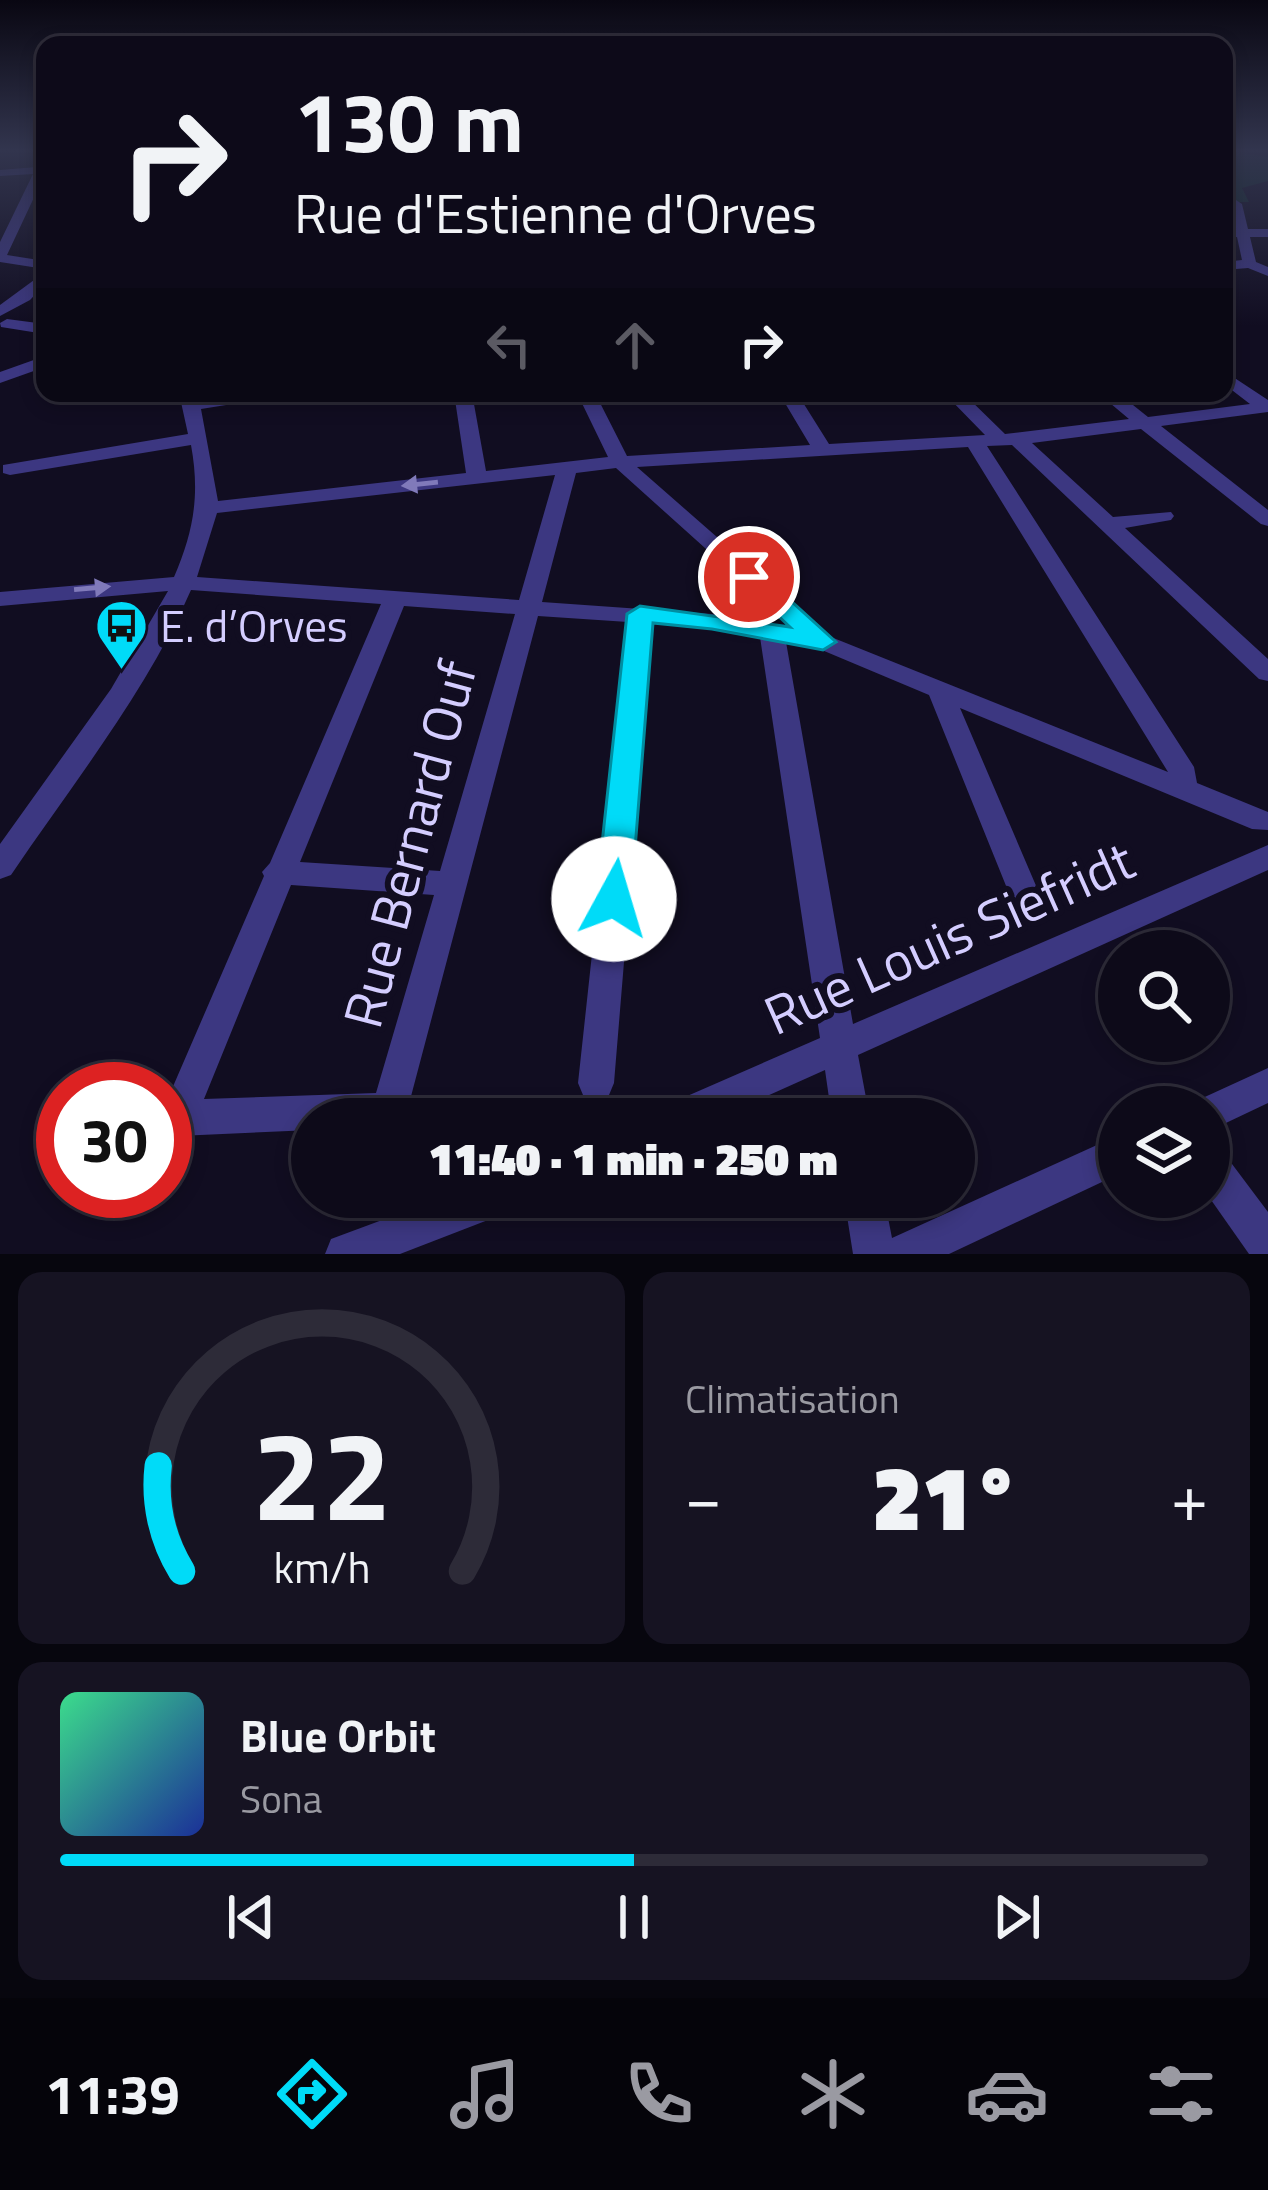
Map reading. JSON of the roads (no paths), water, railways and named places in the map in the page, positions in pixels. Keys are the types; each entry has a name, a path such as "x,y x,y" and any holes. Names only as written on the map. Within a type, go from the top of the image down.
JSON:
{"street":[{"path":"23,209 0,257 36,263"},
{"path":"1233,211 1250,265"},
{"path":"1233,233 1268,233"},
{"path":"1233,266 1250,265 1268,272"},
{"path":"4,318 36,285"},
{"path":"4,318 36,313"},
{"path":"4,318 36,327"},
{"path":"0,379 36,365"},
{"path":"1233,383 1265,409"},
{"path":"0,867 184,583 208,508 191,402"},
{"path":"464,402 477,478"},
{"path":"590,402 620,462 823,642"},
{"path":"793,402 822,449"},
{"path":"964,402 1108,524 1268,673"},
{"path":"1118,402 1268,520"},
{"path":"208,508 620,462 1008,439 1265,409"},
{"path":"10,469 197,438"},
{"path":"973,440 1184,774 1182,788"},
{"name":"Rue Bernard Ouf","path":"278,872 178,1118 390,1110 567,467"},
{"path":"1108,524 1164,516"},
{"path":"0,599 184,583 712,621 823,642 1182,788 1266,827"},
{"path":"395,599 278,872 450,884"},
{"path":"596,1083 640,614"},
{"path":"772,634 846,1098"},
{"path":"940,688 1030,909"},
{"name":"Rue Louis Siefridt","path":"723,1098 1268,857"},
{"path":"1230,1103 1268,1085"},
{"path":"904,1254 1098,1164"},
{"path":"1230,1194 1268,1246"},
{"path":"346,1254 441,1218"},
{"path":"868,1218 874,1254"}],"place":[{"name":"E. d’Orves","path":"121,672"}]}
